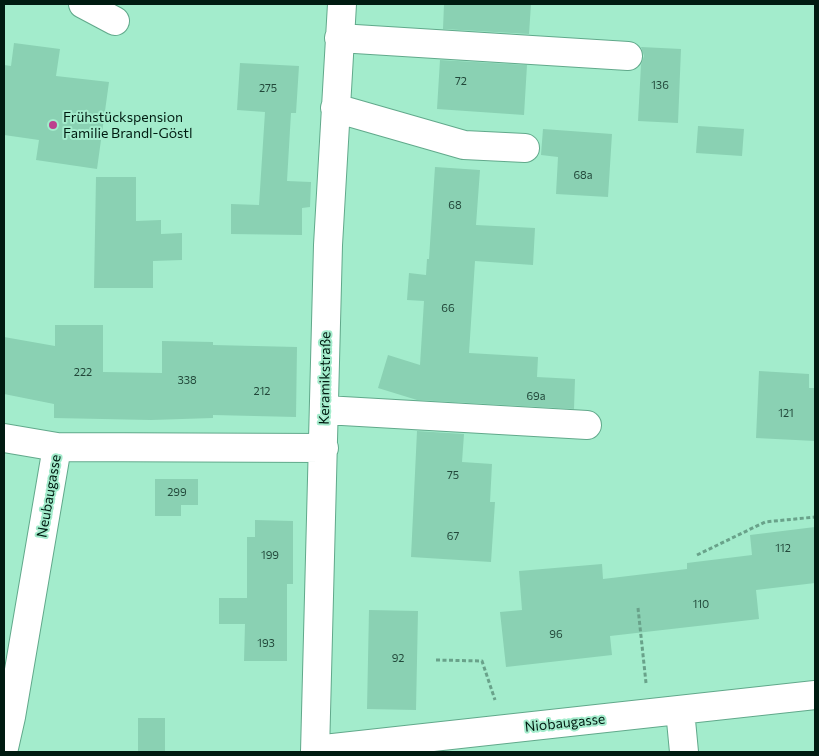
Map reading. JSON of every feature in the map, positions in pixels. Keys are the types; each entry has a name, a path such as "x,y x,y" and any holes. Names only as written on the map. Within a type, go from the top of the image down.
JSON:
{"street":[{"path":"83,4 115,21"},
{"name":"Keramikstraße","path":"315,751 318,557 324,448 328,245 342,4"},
{"path":"339,38 628,56"},
{"path":"335,108 464,145 525,148"},
{"path":"324,410 587,424"},
{"path":"4,438 57,447"},
{"name":"Neubaugasse","path":"4,748 11,717 57,447 324,448"},
{"name":"Niobaugasse","path":"315,751 815,695"},
{"path":"680,710 684,752"}],"path":[{"path":"697,555 765,522 815,517"},
{"path":"638,608 649,714"},
{"path":"436,660 482,661 504,730"}],"building":[{"path":"444,4 531,4 529,34 443,29"},
{"path":"14,43 60,49 56,76 109,82 97,169 36,160 39,140 4,135 4,65 11,66"},
{"path":"641,47 681,49 678,123 638,121 641,65 644,56"},
{"path":"440,60 527,65 524,115 437,109"},
{"path":"240,63 299,66 296,113 291,113 287,181 311,182 310,207 302,208 302,235 231,234 231,204 259,205 265,112 237,110"},
{"path":"698,126 744,129 742,156 696,153"},
{"path":"543,129 612,134 608,197 556,194 558,157 541,155"},
{"path":"435,167 480,170 476,225 535,228 533,265 475,261 469,353 538,357 537,377 575,379 574,409 417,400 378,388 388,355 420,365 424,301 407,300 409,273 426,275 427,259 429,259"},
{"path":"96,177 136,177 136,221 161,220 161,234 182,233 182,260 153,261 153,288 94,288"},
{"path":"55,325 103,325 103,372 162,373 162,341 213,342 213,345 297,347 296,417 213,415 213,418 151,420 54,418 54,404 4,394 4,337 55,346"},
{"path":"759,371 809,374 809,388 815,388 815,441 756,438"},
{"path":"417,431 464,434 462,462 492,464 490,502 495,502 491,562 411,557"},
{"path":"155,479 198,479 198,505 181,505 181,516 155,516"},
{"path":"255,520 293,521 293,584 287,584 287,661 244,661 245,624 219,624 219,598 247,598 247,537 255,537"},
{"path":"815,527 815,583 756,590 759,619 610,636 612,655 506,667 500,612 522,610 519,571 602,564 603,579 687,569 687,563 752,555 750,535"},
{"path":"369,610 418,611 416,710 367,709"},
{"path":"138,718 165,718 165,752 138,752"}],"place":[{"name":"Frühstückspension Familie Brandl-Göstl","path":"53,125"}]}
